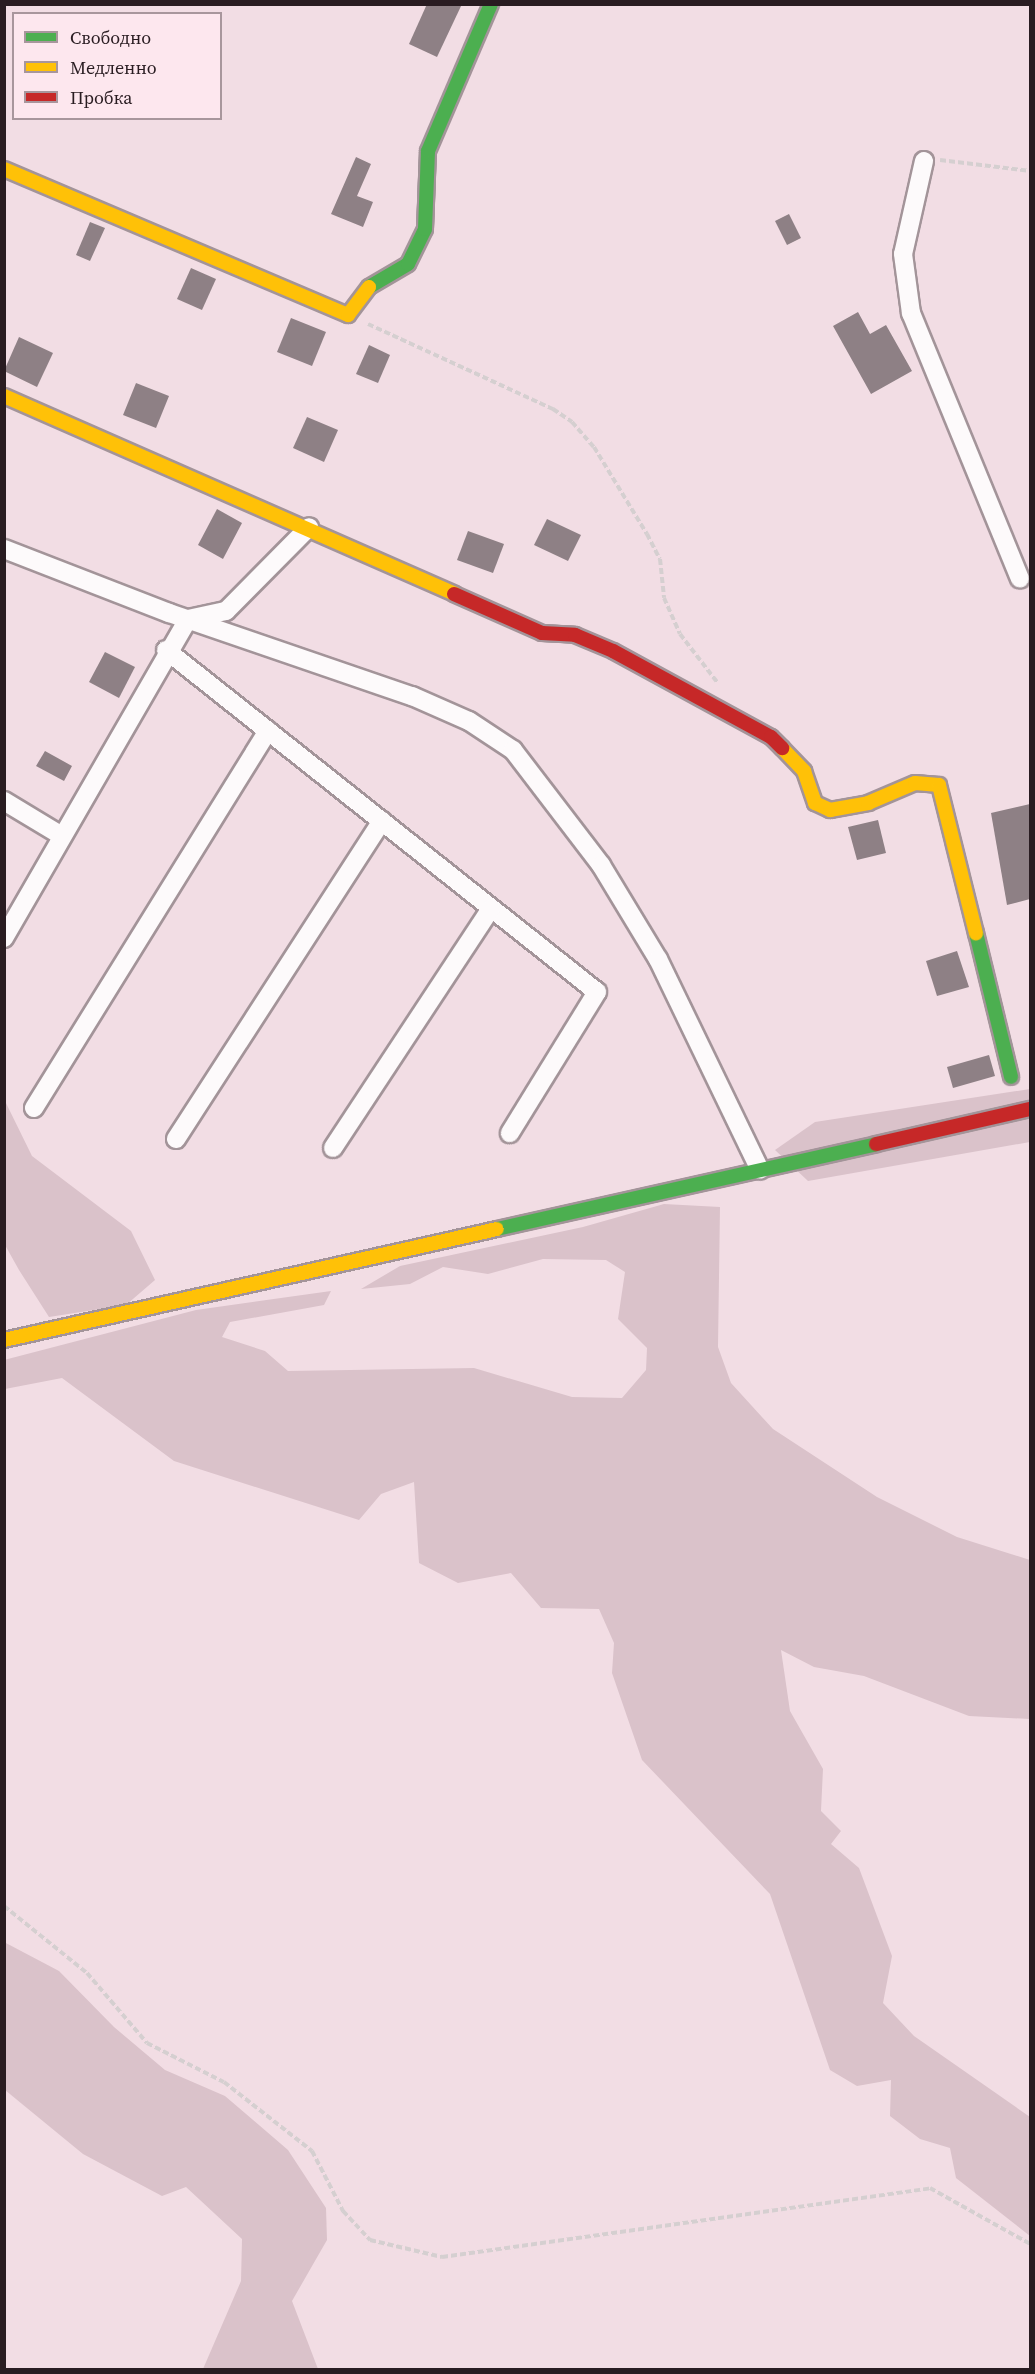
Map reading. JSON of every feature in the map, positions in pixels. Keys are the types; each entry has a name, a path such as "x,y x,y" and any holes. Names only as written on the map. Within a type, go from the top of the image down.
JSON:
{"street":[{"path":"4,169 348,315 369,288 408,264 425,230 428,151 491,4"},
{"path":"924,161 903,254 910,313 1020,579"},
{"path":"4,396 309,528 542,633 575,635 613,651 771,737 804,771 815,803 830,810 868,803 915,783 939,785 1011,1077"},
{"path":"4,938 166,650 188,619 226,611 309,528"},
{"path":"4,549 188,619 412,696 469,721 513,750 601,865 658,959 760,1170"},
{"path":"166,650 597,992 510,1133"},
{"path":"34,1108 268,731"},
{"path":"4,801 62,836"},
{"path":"176,1139 382,821"},
{"path":"333,1148 491,908"},
{"path":"4,1340 1030,1109"}],"path":[{"path":"924,161 952,159 1030,171"},
{"path":"348,315 553,409 572,422 594,447 647,534 660,559 664,598 680,634 723,690"},
{"path":"4,1906 87,1973 147,2043 224,2082 312,2151 343,2211 370,2240 442,2257 930,2188 1030,2244"}],"shaded area":[{"path":"1030,1089 1030,1142 808,1181 775,1150 815,1122"},
{"path":"4,1099 32,1156 131,1231 155,1280 126,1305 49,1317 19,1270 5,1245"},
{"path":"664,1204 720,1207 718,1347 731,1383 773,1429 877,1497 957,1537 1030,1560 1030,1719 969,1716 864,1676 814,1667 781,1650 790,1711 823,1769 821,1811 841,1831 831,1844 859,1868 892,1956 883,2003 914,2036 1030,2117 1030,2236 956,2178 950,2148 920,2139 890,2116 891,2080 857,2086 830,2070 770,1894 642,1760 612,1673 614,1643 599,1609 541,1608 511,1573 458,1583 419,1563 414,1482 381,1494 359,1520 174,1461 62,1378 5,1389 4,1360 196,1310 331,1291 324,1305 230,1322 222,1337 265,1351 288,1371 474,1368 572,1397 622,1398 646,1370 647,1348 618,1319 625,1272 606,1260 543,1259 488,1274 443,1267 410,1284 361,1289 400,1266 583,1227"},
{"path":"4,1942 59,1971 114,2027 165,2070 225,2096 288,2150 326,2208 327,2240 292,2301 318,2369 203,2369 241,2281 242,2239 186,2187 162,2196 83,2154 5,2090"}],"building":[{"path":"427,4 462,4 437,57 409,44"},
{"path":"356,157 371,164 357,196 373,202 363,227 331,214"},
{"path":"789,214 801,238 787,245 775,221"},
{"path":"90,222 105,228 90,261 76,255"},
{"path":"191,268 216,279 202,310 177,299"},
{"path":"858,312 870,334 886,325 912,371 871,394 833,326"},
{"path":"291,318 326,332 312,366 277,352"},
{"path":"19,337 53,353 37,387 4,371"},
{"path":"369,345 390,355 378,383 356,374"},
{"path":"136,383 169,396 156,428 123,415"},
{"path":"307,417 338,430 324,462 293,448"},
{"path":"217,509 242,523 223,559 198,545"},
{"path":"547,519 581,535 568,561 534,545"},
{"path":"468,531 504,544 493,573 457,560"},
{"path":"105,652 135,667 119,698 89,682"},
{"path":"45,751 72,766 64,781 36,766"},
{"path":"1030,804 1030,899 1007,905 991,813"},
{"path":"878,820 886,853 857,860 848,827"},
{"path":"957,951 969,987 937,996 926,961"},
{"path":"989,1055 995,1076 953,1088 947,1067"}],"traffic: fast":[{"path":"369,287 408,264 425,229 428,151 491,4"},
{"path":"976,933 1011,1077"},
{"path":"497,1229 876,1144"}],"traffic: slow":[{"path":"4,169 348,315 369,287"},
{"path":"4,396 454,594"},
{"path":"782,748 804,771 815,803 830,810 868,803 915,783 939,785 976,933"},
{"path":"4,1340 497,1229"}],"traffic: jam":[{"path":"454,594 542,633 575,635 613,651 771,737 782,748"},
{"path":"876,1144 1030,1109"}]}
